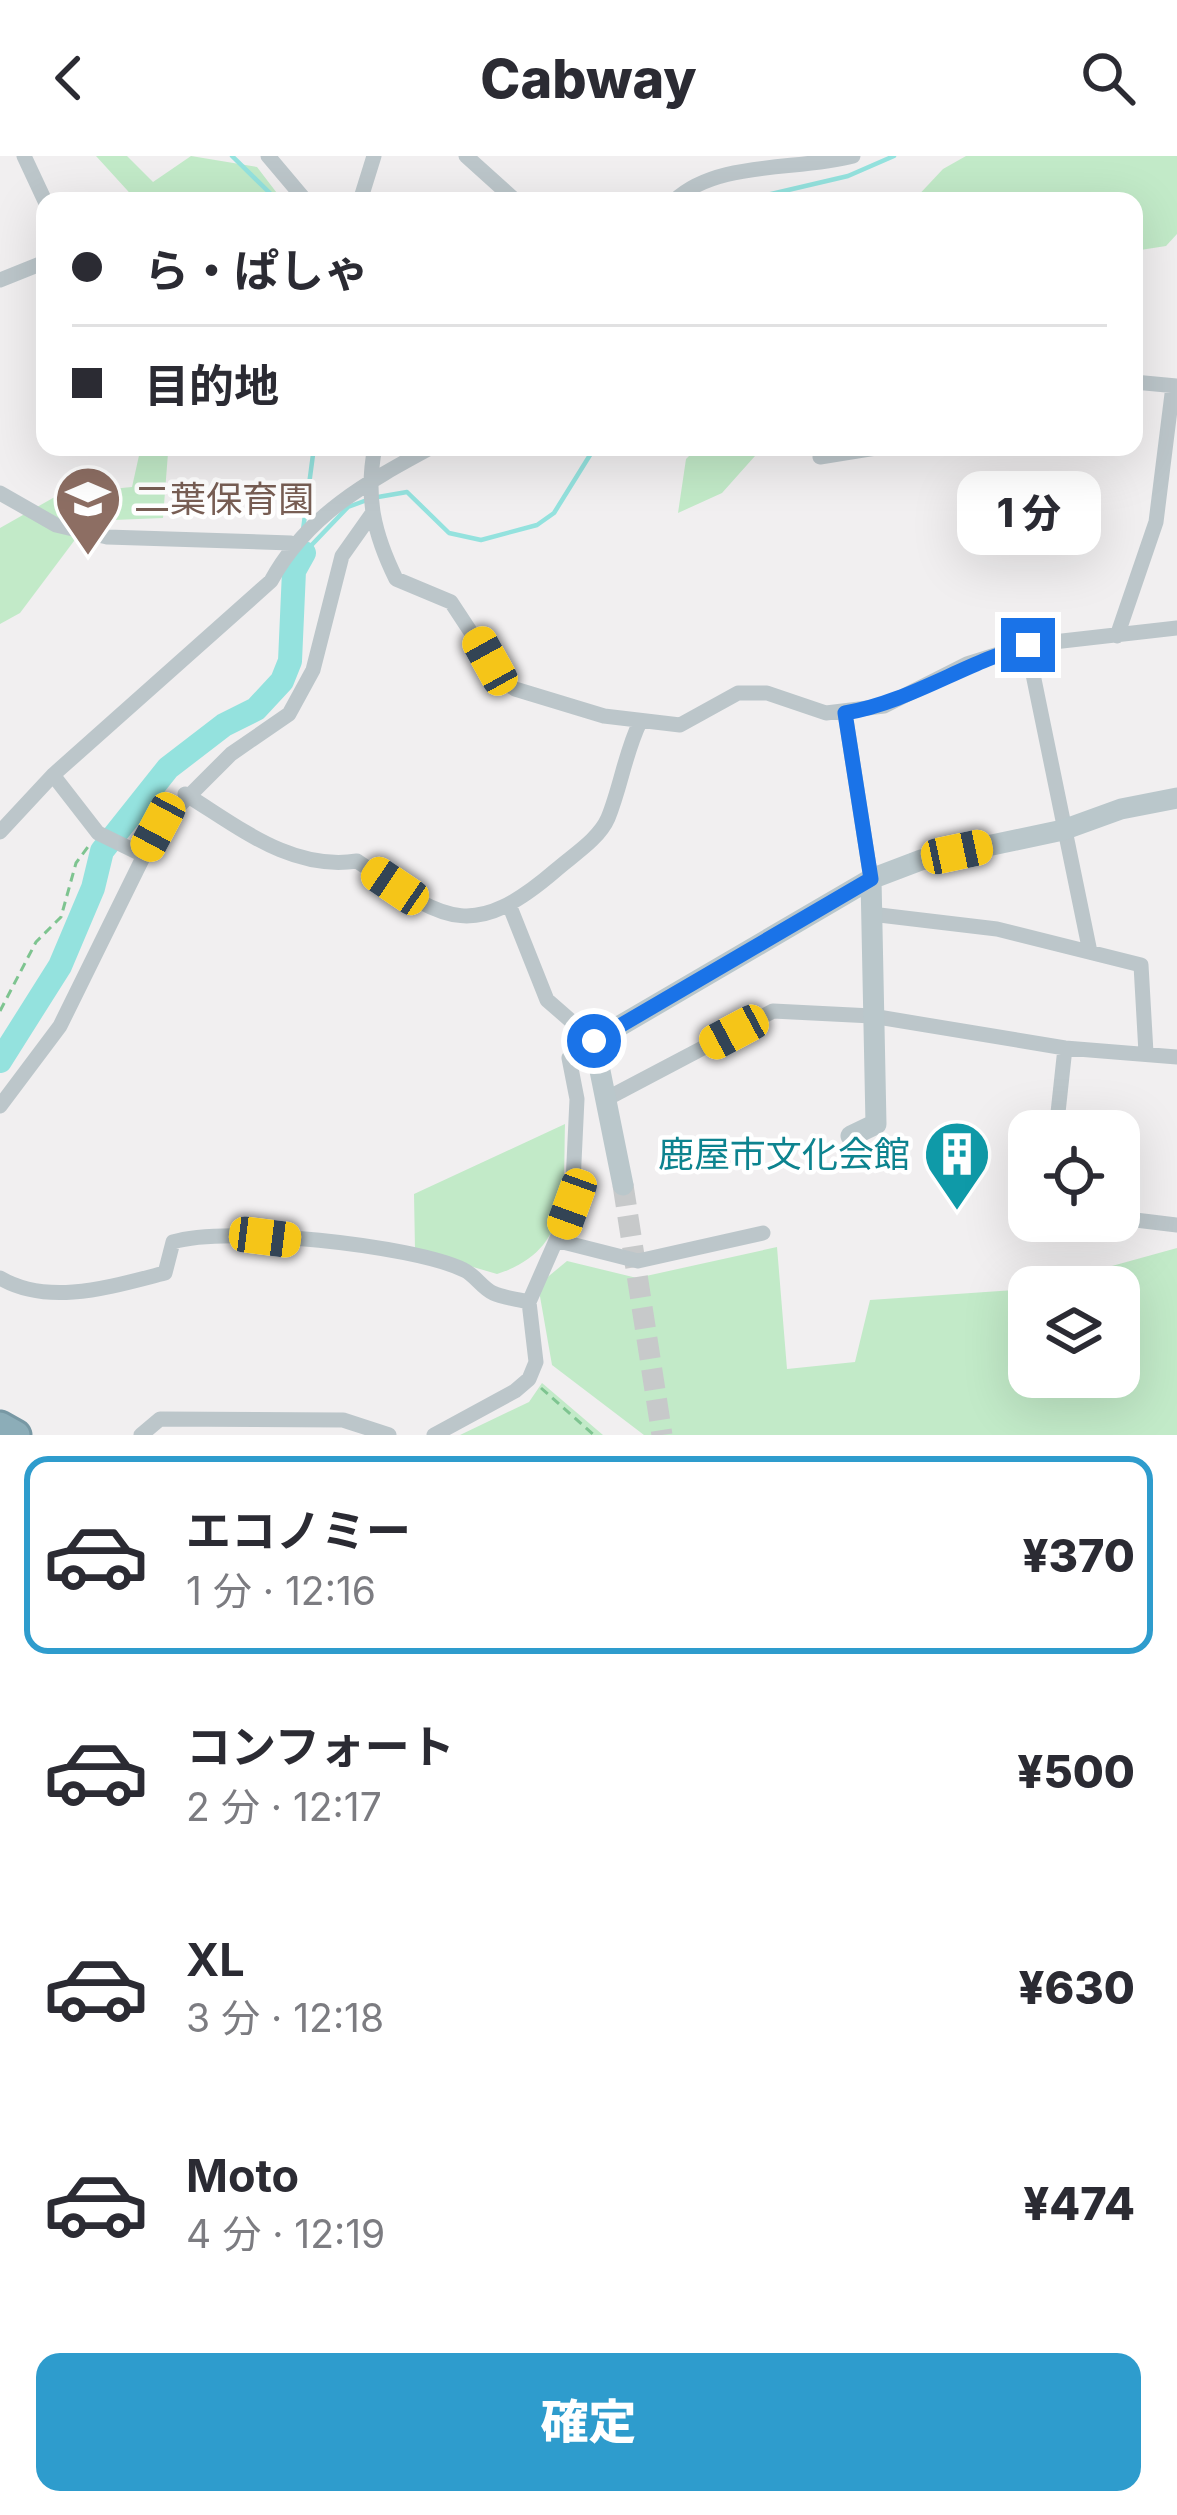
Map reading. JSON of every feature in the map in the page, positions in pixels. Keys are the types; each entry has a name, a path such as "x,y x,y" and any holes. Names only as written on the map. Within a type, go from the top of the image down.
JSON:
{"highway":[{"path":"0,1426 16,1435"}],"street":[{"path":"24,156 41,192"},
{"path":"363,192 374,156"},
{"path":"466,156 506,192"},
{"path":"685,192 695,184 728,176 853,156"},
{"path":"275,160 299,192"},
{"path":"0,280 36,266"},
{"path":"1117,636 1156,522 1175,386 1143,383"},
{"path":"373,456 368,482 371,515 397,579 451,602 502,682 560,706 680,725 738,692 767,693 826,713 845,713 884,706 968,664 1028,645 1177,628"},
{"path":"0,832 53,775 271,581 291,544 368,482 416,456"},
{"path":"820,457 826,456"},
{"path":"1,494 56,525 107,537 291,544"},
{"path":"0,1106 60,1026 143,855 185,794 289,714 314,670 341,556 371,515"},
{"path":"1028,645 1090,952"},
{"path":"845,713 871,879 876,1124 851,1136"},
{"path":"185,794 284,855 331,865 357,861 433,912 463,919 510,907 606,823 640,722"},
{"path":"53,775 98,833 143,855"},
{"path":"434,1435 529,1379 536,1362 529,1302 538,1274 560,1241 572,1204 578,1139 577,1099 566,1068 569,1058 871,879 921,860 1063,830 1121,808 1177,798"},
{"path":"510,907 547,1000 594,1041 622,1185"},
{"path":"872,914 998,929 1142,965 1146,1053"},
{"path":"606,1099 773,1011 872,1016 1065,1048 1177,1057"},
{"path":"1058,1110 1065,1048"},
{"path":"1140,1221 1177,1225"},
{"path":"560,1241 638,1261 763,1233"},
{"path":"0,1278 21,1291 42,1294 106,1286 165,1273 173,1242 192,1236 265,1237 382,1250 465,1270 491,1293 529,1302"},
{"path":"141,1435 160,1419 343,1420 389,1435"}],"path":[{"path":"0,1011 36,942 61,917 76,863 98,833"},
{"path":"535,1383 594,1435"}],"green space":[{"path":"96,156 127,156 153,182 191,156 257,167 276,192 129,192"},
{"path":"966,156 1177,156 1177,234 1166,246 1143,250 1143,192 921,192 943,169"},
{"path":"139,456 168,456 163,518 89,521 20,613 0,624 0,528 60,494 132,487"},
{"path":"755,456 722,493 678,513 686,459"},
{"path":"565,1124 558,1215 539,1250 497,1274 415,1250 414,1194"},
{"path":"777,1247 787,1369 855,1362 870,1300 1008,1290 1008,1398 1140,1398 1140,1266 1112,1266 1177,1248 1177,1435 644,1435 552,1365 538,1285 567,1261 637,1278"},
{"path":"542,1383 603,1435 460,1435 529,1402"}],"waterway":[{"path":"232,156 269,192"},
{"path":"780,192 848,176 894,156"},
{"path":"303,530 313,456"},
{"path":"378,497 407,492 449,533 481,540 537,525 554,513 589,456"},
{"path":"304,553 348,507 367,500"},
{"path":"0,1061 60,966 93,888 102,851 168,768 224,725 256,709 282,681 290,661 294,571 304,553"}],"tunnel":[{"path":"623,1185 662,1435"}],"place":[{"name":"二葉保育園","path":"88,558"},
{"name":"鹿屋市文化会館","path":"957,1213"}],"route":[{"path":"594,1041 871,879 845,713 884,706 968,664 1028,645"}]}
